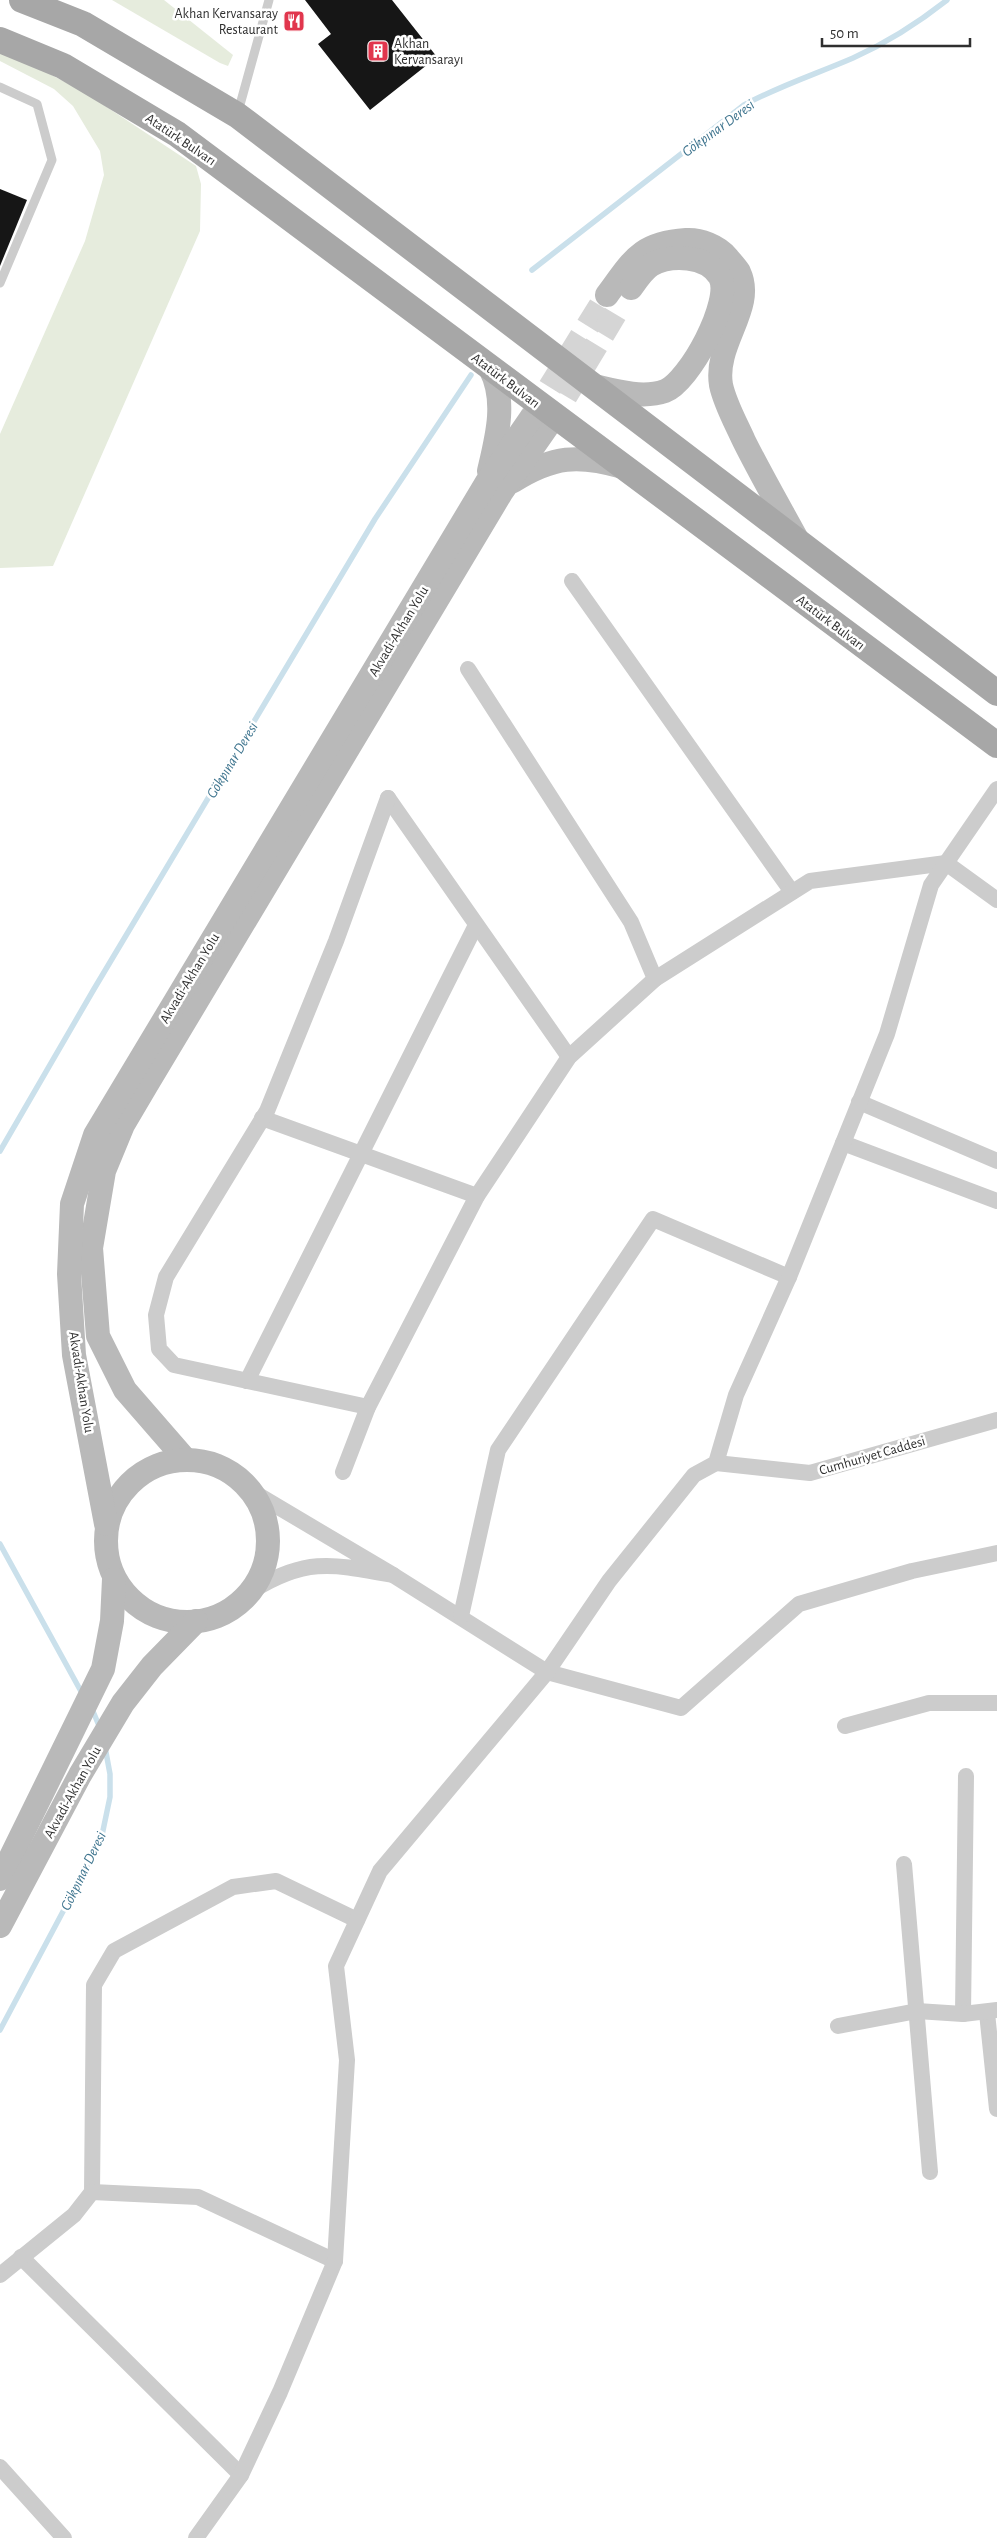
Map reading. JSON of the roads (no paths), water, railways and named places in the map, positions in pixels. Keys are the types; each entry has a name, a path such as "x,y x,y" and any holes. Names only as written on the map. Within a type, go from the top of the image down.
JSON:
{"main road":[{"path":"22,0 83,24 237,115 997,693"},
{"name":"Atatürk Bulvarı","path":"0,40 64,66 177,134 997,745"},
{"path":"592,385 624,393 666,391 676,383 707,338 720,308 723,290 720,277 711,268 691,258 669,260 650,266 614,300 628,266 646,249 668,241 697,240 723,252 739,272 743,295 738,319 726,343 720,364 722,386 731,414 798,541"},
{"path":"490,368 497,381 500,402 494,488"},
{"path":"494,488 539,422"},
{"path":"494,488 512,482 533,468 554,460 575,458 599,460 623,467"},
{"name":"Akvadi-Akhan Yolu","path":"185,1459 125,1390 98,1336 91,1248 104,1171 123,1125 494,488"},
{"name":"Akvadi-Akhan Yolu","path":"106,1524 74,1355 69,1274 72,1204 95,1135 494,488"},
{"path":"185,1459 211,1462 234,1474 253,1492 265,1516 269,1542 264,1567 252,1591 233,1609 210,1620 183,1623 156,1617 131,1602 114,1579 105,1552 106,1524 117,1497 136,1476 159,1464 185,1459"},
{"name":"Akvadi-Akhan Yolu","path":"0,1879 103,1669 112,1621 114,1579"},
{"name":"Akvadi-Akhan Yolu","path":"0,1926 80,1775 123,1703 152,1666 196,1621"}],"street":[{"path":"572,581 792,892"},
{"path":"468,670 631,922 655,979"},
{"path":"196,2538 241,2475 280,2392 335,2261 347,2060 336,1966 357,1920 380,1872 547,1672 609,1581 682,1490 694,1476 716,1463 736,1395 789,1277 886,1034 931,885 997,789"},
{"path":"368,1407 174,1365 159,1349 156,1315 166,1277 262,1118 336,941 388,798 569,1057"},
{"path":"343,1472 368,1407 477,1196 569,1057 655,979 810,881 946,863 997,900"},
{"path":"247,1381 476,925"},
{"path":"859,1102 997,1161"},
{"path":"262,1118 477,1196"},
{"path":"843,1143 997,1201"},
{"path":"461,1616 498,1450 653,1219 789,1277"},
{"name":"Cumhuriyet Caddesi","path":"716,1463 810,1472 997,1420"},
{"path":"253,1492 461,1616 547,1672 681,1708 799,1604 912,1571 997,1553"},
{"path":"252,1591 277,1575 307,1566 341,1565 393,1575"},
{"path":"845,1726 929,1703 997,1703"},
{"path":"962,2014 966,1776"},
{"path":"904,1864 930,2172"},
{"path":"0,2275 74,2215 92,2192 94,1985 114,1951 233,1888 276,1881 357,1920"},
{"path":"838,2026 917,2011 962,2014 992,2011 997,2109"},
{"path":"92,2192 198,2197 335,2261"},
{"path":"22,2257 241,2475"},
{"path":"0,2467 64,2538"}],"lane":[{"path":"237,115 269,0"},
{"path":"0,87 37,104 52,160 0,283"}],"waterway":[{"name":"Gökpınar Deresi","path":"532,270 744,105 878,46 913,25 947,0"},
{"name":"Gökpınar Deresi","path":"0,1151 94,989 375,519 471,375"},
{"name":"Gökpınar Deresi","path":"0,1544 83,1695"},
{"name":"Gökpınar Deresi","path":"92,1709 100,1728"},
{"name":"Gökpınar Deresi","path":"0,2030 101,1840 110,1797 110,1774 105,1747"}],"tunnel":[{"path":"531,418 607,295"},
{"path":"547,427 621,304"}],"place":[{"name":"Akhan Kervansaray Restaurant","path":"294,21"},
{"name":"Akhan Kervansarayı","path":"378,51"}]}
